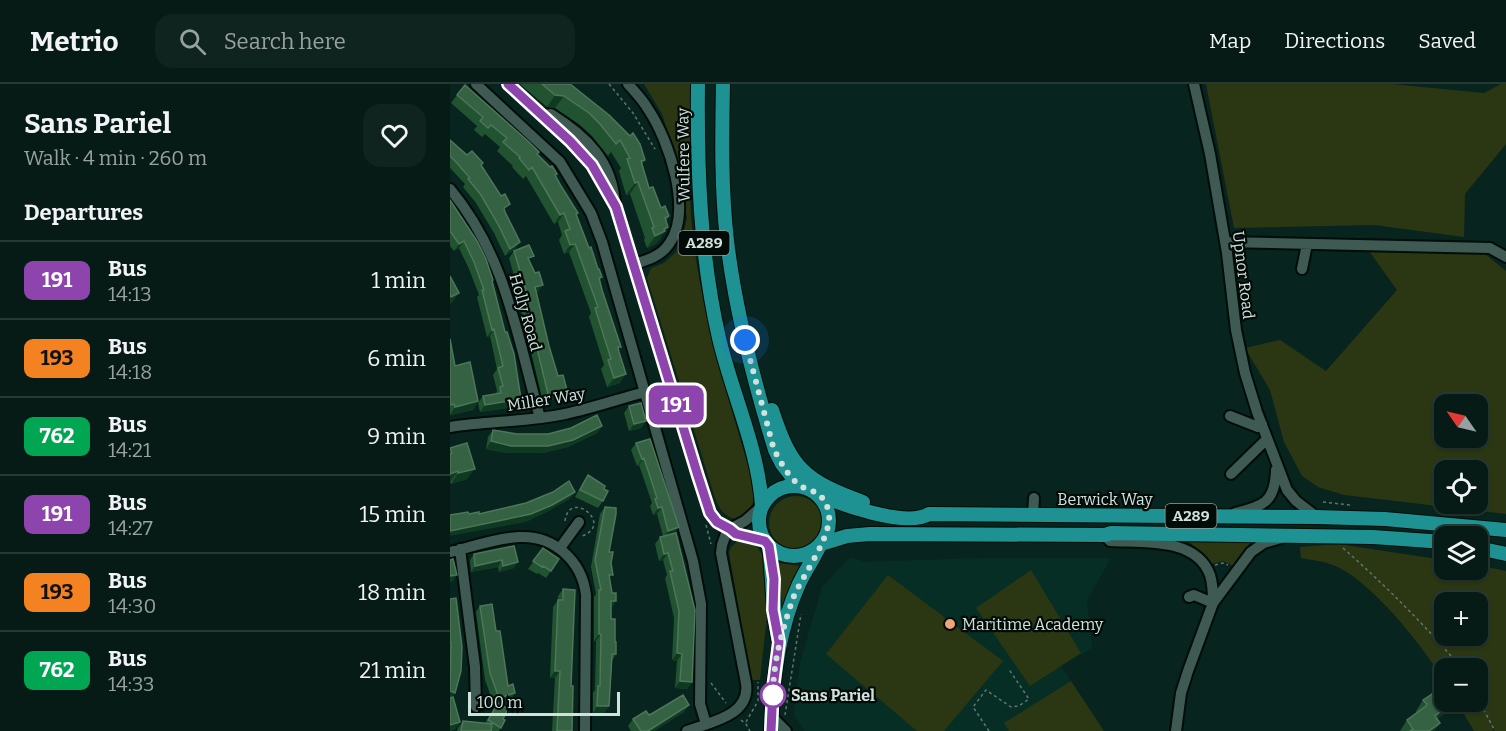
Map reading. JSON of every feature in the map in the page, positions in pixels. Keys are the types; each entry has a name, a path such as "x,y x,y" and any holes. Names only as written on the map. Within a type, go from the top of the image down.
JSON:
{"main road":[{"name":"Wulfere Way","path":"698,84 700,206 710,291 725,360 758,466 762,506"},
{"name":"A289","path":"723,84 723,159 727,239 745,340 774,450 799,486"},
{"name":"A289","path":"745,340 765,388 783,441 790,456 801,468 828,488 866,503 889,508 925,511 929,514"},
{"path":"779,642 773,610 774,579 767,544 759,522 762,506 776,490 787,486 799,486 816,493 824,502 829,517 829,529 798,585 779,642 771,716 780,730"},
{"name":"Berwick Way","path":"816,493 837,503 864,511 911,517 924,517 929,514 1317,517 1385,519 1506,530"},
{"name":"Berwick Way","path":"820,545 847,536 870,534 1105,535 1111,533 1373,537 1434,541"},
{"path":"767,544 780,553 796,556 808,553 820,545"},
{"path":"1488,547 1506,548"},
{"path":"1488,549 1506,554"}],"street":[{"path":"476,84 560,162 591,213 602,242 693,561 701,604 700,704 706,724"},
{"path":"508,84 570,141 592,165 616,207 707,506 713,518 736,534 767,544"},
{"path":"628,84 649,110 661,134 674,172 679,201 679,221 670,243 650,260 634,264"},
{"name":"Upnor Road","path":"1194,84 1210,154 1225,242 1236,330 1245,373 1285,487 1290,496 1317,517"},
{"name":"Holly Road","path":"450,189 466,209 488,245 508,295 540,418"},
{"path":"1225,242 1490,248 1506,257"},
{"path":"1302,269 1307,244"},
{"name":"Miller Way","path":"450,427 565,414 645,392"},
{"path":"1230,416 1258,427 1262,424"},
{"path":"1231,474 1267,438"},
{"path":"1220,516 1255,508 1264,502 1275,488 1276,466"},
{"path":"1034,498 1034,515"},
{"path":"687,731 733,713 742,704 747,689 721,555 722,545 729,529 745,521 762,506"},
{"path":"560,549 579,522"},
{"path":"1105,535 1110,541 1163,544 1195,554 1210,573 1213,603"},
{"path":"476,707 476,667 455,550 526,536 544,540 560,549 577,566 585,589 585,731"},
{"path":"1176,731 1181,693 1213,603 1251,552 1264,543 1289,536"},
{"path":"1189,597 1194,595 1213,603"}],"path":[{"path":"609,84 641,124 657,153"},
{"path":"565,525 566,516 573,509 582,508 590,513 593,522 591,530 583,536 575,536"},
{"path":"1338,544 1390,590 1453,658"},
{"path":"1213,566 1223,563 1232,568"},
{"path":"780,730 802,607"},
{"path":"989,731 973,707 986,690 1011,707 1019,706 1029,699 1008,668"},
{"path":"700,673 707,678 733,713 746,724 750,731"},
{"path":"1484,712 1494,731"}],"shaded area":[{"path":"644,84 691,84 691,216 700,284 715,351 753,483 753,502 749,512 735,519 722,510 714,495 647,278 651,268 664,263 676,252 687,218 674,153 662,114"},
{"path":"1206,84 1392,84 1484,93 1501,84 1506,84 1506,144 1465,194 1464,237 1374,225 1234,228"},
{"path":"1369,251 1485,254 1506,271 1506,514 1488,512 1488,460 1434,460 1434,506 1344,495 1318,487 1302,476 1284,442 1270,390 1245,348 1280,340 1326,371 1397,290"},
{"path":"791,496 801,496 811,500 819,508 823,523 819,538 811,546 801,550 791,550 781,546 773,538 769,528 769,518 773,508 781,500"},
{"path":"738,541 749,542 757,547 767,561 768,607 760,680 751,680 729,553 731,547"},
{"path":"1189,542 1250,543 1234,566 1223,561 1211,564 1204,554"},
{"path":"1338,544 1434,558 1434,580 1488,580 1488,567 1506,571 1506,731 1495,731 1492,726 1493,731 1474,731 1463,712 1488,712 1488,658 1434,658 1434,666 1410,633 1363,584 1333,565 1301,558 1300,547"},
{"name":"Maritime Academy","path":"850,557 865,562 978,558 1111,558 1087,601 1092,648 1061,666 1104,731 804,731 795,717 794,709 800,663 822,587"},
{"path":"777,563 801,566 790,587 781,615"},
{"path":"1031,570 1081,653 1030,686 976,608"},
{"path":"888,575 1003,661 944,731 917,731 826,654"},
{"path":"1071,681 1104,731 1009,731 1004,723"}],"building":[{"path":"542,84 570,84 609,115 630,136 633,133 640,144 645,160 641,161 649,188 653,187 661,208 665,206 669,216 665,218 668,227 664,229 665,231 655,236 638,182 635,183 627,159 630,158 620,140 616,144 589,113 564,96 555,95"},
{"path":"465,85 529,142 539,152 537,154 550,167 552,166 557,174 555,175 578,213 576,214 602,277 599,278 621,347 618,347 626,374 614,378 608,360 611,359 595,308 598,307 576,246 575,244 570,245 565,231 570,229 564,213 560,215 532,167 529,170 520,157 503,142 507,138 491,125 488,128 480,121 483,117 457,95"},
{"path":"450,140 467,155 472,151 483,163 481,165 501,196 505,194 510,204 504,208 505,212 520,242 510,249 481,195 468,179 470,178 450,156"},
{"path":"450,200 486,259 505,332 507,332 514,354 521,399 485,405 483,396 501,393 500,387 503,386 498,368 503,366 482,290 484,290 474,262 464,241 459,244 450,231"},
{"path":"529,245 534,256 528,258 535,273 539,272 543,285 535,287 549,346 558,376 563,375 567,390 548,394 525,298 528,298 514,251"},
{"path":"450,276 459,293 451,297 450,294"},
{"path":"450,339 455,366 470,362 478,401 455,407 454,404 450,405"},
{"path":"641,403 646,421 634,424 629,406"},
{"path":"597,415 602,426 573,440 548,446 511,446 491,441 493,430 517,434 548,434 571,428"},
{"path":"650,439 679,527 668,531 662,507 658,508 644,458 642,459 636,443"},
{"path":"467,443 475,469 450,474 450,454 452,453 450,448"},
{"path":"588,475 605,486 604,489 608,491 603,501 580,490"},
{"path":"569,481 575,492 531,514 450,531 450,515 468,512 469,514 479,512 479,514 526,503 553,492"},
{"path":"605,507 616,508 609,552 613,552 611,563 613,575 609,575 612,593 616,593 616,601 611,601 611,619 615,619 616,654 612,654 609,706 597,706 598,686 600,686 599,590 601,590 595,560"},
{"path":"676,533 695,610 692,682 680,681 682,654 677,653 679,611 670,571 673,571 668,553 664,554 660,537"},
{"path":"514,546 518,562 503,566 502,560 475,566 474,554"},
{"path":"543,548 559,559 551,571 533,561"},
{"path":"453,559 457,575 450,576 450,560"},
{"path":"563,589 575,590 571,686 573,686 572,731 557,731 560,671 555,671 558,600 563,600"},
{"path":"456,598 462,647 461,671 455,693 450,691 450,599"},
{"path":"492,604 496,631 500,631 508,686 513,684 515,693 499,698 490,673 480,606"},
{"path":"1434,693 1434,712 1440,712 1435,716 1440,723 1429,731 1410,731 1413,729 1407,720 1426,706 1423,700"},
{"path":"683,695 689,705 648,731 641,731 633,719 646,711 649,715"},
{"path":"453,697 460,722 450,725 450,698"},
{"path":"498,703 508,709 501,728 488,720"},
{"path":"463,721 492,724 491,731 461,731"}],"bus line":[{"name":"191","path":"508,84 570,141 592,165 616,207 707,506 713,518 736,534 765,541 769,546 774,579 774,620 779,642 773,688 771,731"}],"place":[{"name":"Maritime Academy","path":"950,624"},
{"name":"Sans Pariel","path":"773,695"}],"route":[{"path":"745,340 774,450 799,486 813,490 822,498 828,509 829,517 824,540 792,600 779,642 773,695"}]}
